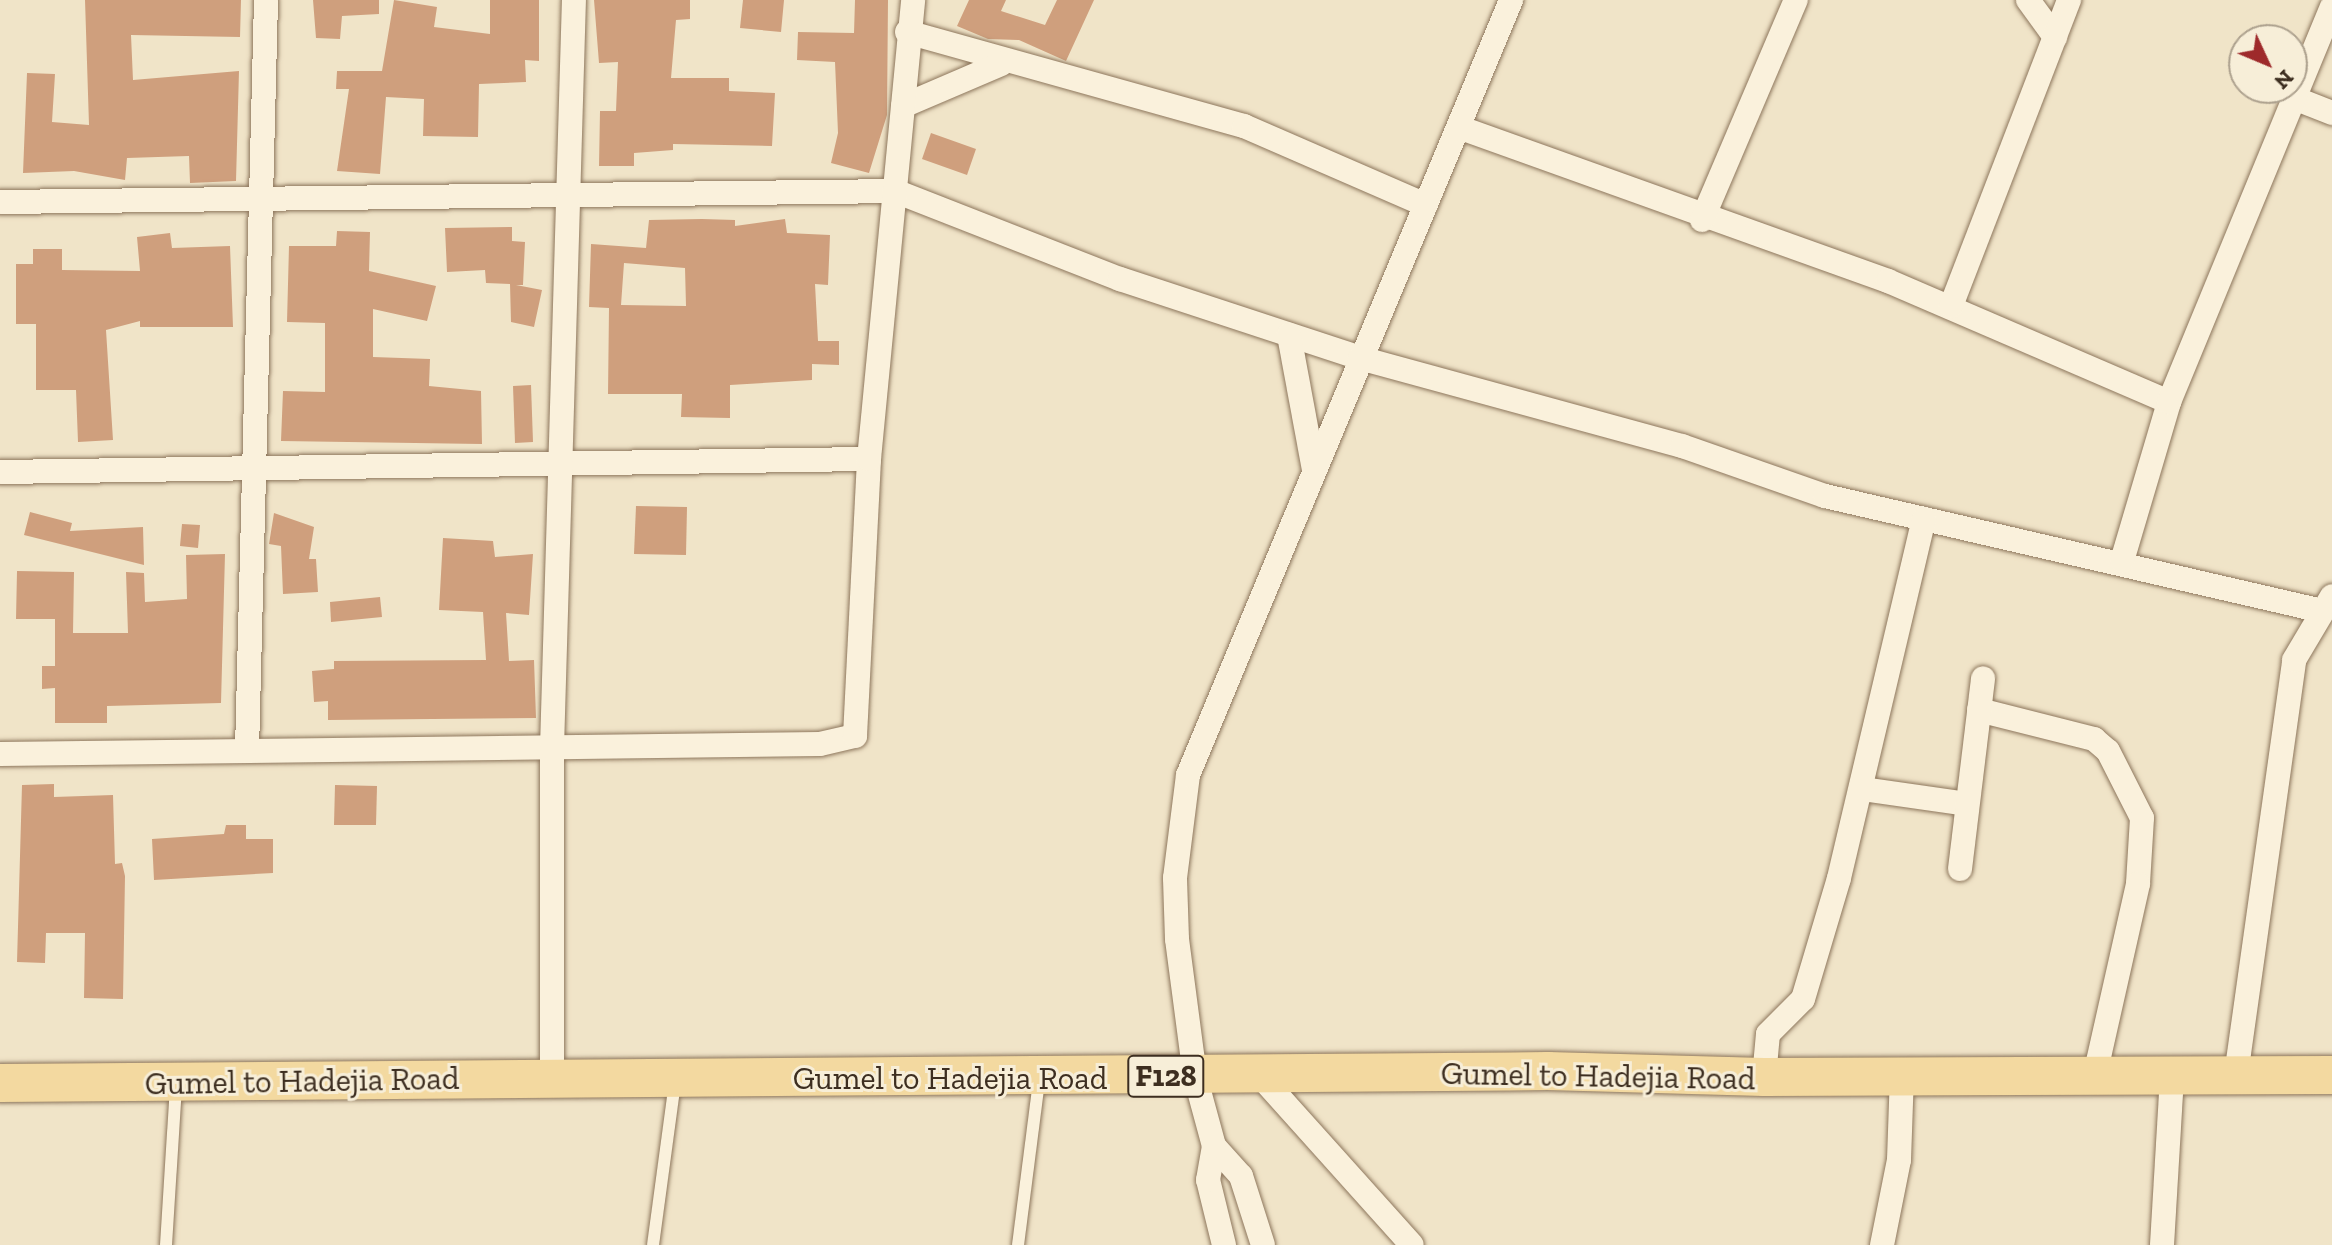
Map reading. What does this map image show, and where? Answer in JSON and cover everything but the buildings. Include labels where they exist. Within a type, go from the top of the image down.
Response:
[{"type":"main road","name":"Gumel to Hadejia Road","points":[[0,1083],[552,1078],[1262,1078],[1548,1071],[1764,1077],[1902,1073],[2332,1075]]},
{"type":"street","points":[[247,751],[266,197],[266,0]]},
{"type":"street","points":[[552,1078],[552,748],[566,463],[565,192],[574,0]]},
{"type":"street","points":[[0,754],[820,744],[855,736],[869,459],[903,106],[907,32],[913,0]]},
{"type":"street","points":[[1224,1245],[1208,1180],[1214,1146],[1195,1076],[1175,878],[1188,775],[1360,358],[1461,128],[1511,0]]},
{"type":"street","points":[[1702,220],[1796,0]]},
{"type":"street","points":[[2028,0],[2055,37]]},
{"type":"street","points":[[1951,306],[2069,0]]},
{"type":"street","points":[[2308,64],[2332,7]]},
{"type":"street","points":[[907,32],[1001,64],[1244,126],[1426,205]]},
{"type":"street","points":[[903,106],[1001,64]]},
{"type":"street","points":[[2122,561],[2169,402],[2292,104]]},
{"type":"street","points":[[2308,104],[2332,113]]},
{"type":"street","points":[[1461,128],[1702,220],[1951,306],[2169,402]]},
{"type":"street","points":[[0,202],[565,192],[895,191],[1120,279],[1360,358],[1924,519],[2325,603],[2294,660],[2236,1075]]},
{"type":"street","points":[[1289,335],[1314,471]]},
{"type":"street","points":[[0,472],[869,459]]},
{"type":"street","points":[[1764,1077],[1768,1034],[1803,999],[1863,789],[1924,519]]},
{"type":"street","points":[[1960,869],[1983,678]]},
{"type":"street","points":[[1979,710],[2094,739],[2142,818],[2138,884],[2095,1075]]},
{"type":"street","points":[[1863,789],[1967,804]]},
{"type":"street","points":[[1882,1245],[1899,1160],[1902,1073]]},
{"type":"street","points":[[2162,1245],[2172,1075]]},
{"type":"street","points":[[1262,1078],[1412,1245]]},
{"type":"street","points":[[1214,1146],[1241,1176],[1263,1245]]},
{"type":"lane","points":[[1018,1245],[1039,1077]]},
{"type":"lane","points":[[653,1245],[676,1079]]},
{"type":"lane","points":[[166,1245],[177,1083]]}]
